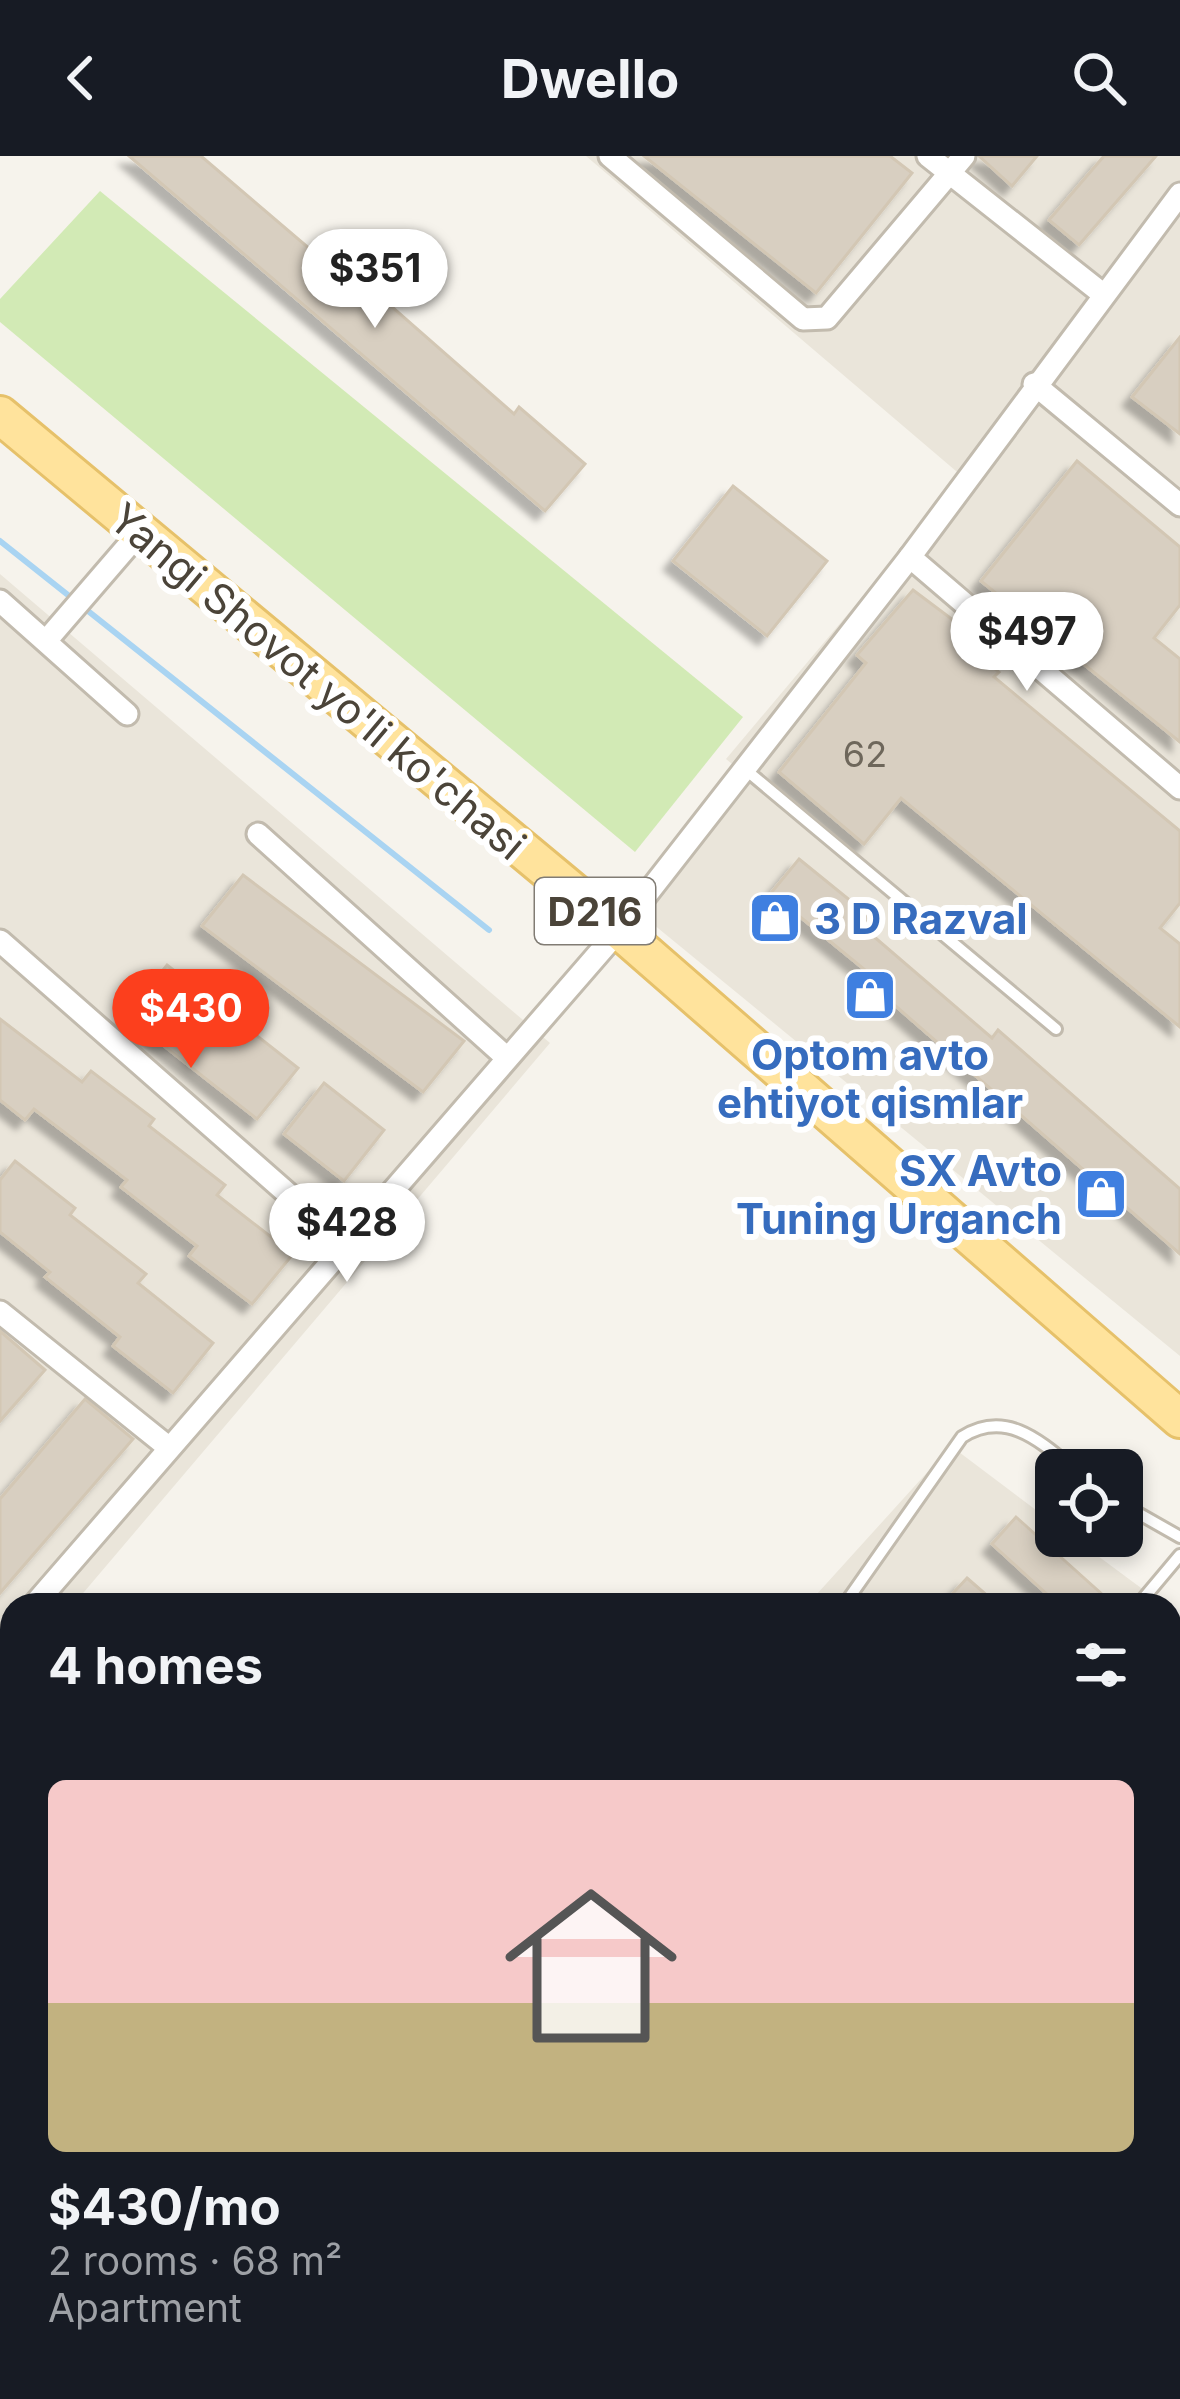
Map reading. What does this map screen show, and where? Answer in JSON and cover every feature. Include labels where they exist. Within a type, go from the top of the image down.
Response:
[{"type":"main road","name":"Yangi Shovot yo'li ko'chasi","points":[[0,415],[619,931],[1180,1419]]},
{"type":"street","points":[[610,156],[803,320],[827,318],[957,165]]},
{"type":"street","points":[[928,156],[957,165],[1104,295]]},
{"type":"street","points":[[44,1593],[619,931],[910,557],[1034,384],[1180,194]]},
{"type":"street","points":[[1034,384],[1180,505]]},
{"type":"street","points":[[46,641],[139,533]]},
{"type":"street","points":[[910,557],[1180,788]]},
{"type":"street","points":[[0,601],[127,714]]},
{"type":"street","points":[[258,835],[508,1058]]},
{"type":"street","points":[[0,941],[345,1244]]},
{"type":"street","points":[[0,1312],[168,1447]]},
{"type":"lane","points":[[745,769],[1056,1029]]},
{"type":"lane","points":[[852,1593],[962,1437],[982,1424],[1024,1429],[1049,1449]]},
{"type":"lane","points":[[1143,1516],[1180,1537]]},
{"type":"lane","points":[[1148,1593],[1180,1556]]},
{"type":"shaded area","points":[[586,156],[1180,156],[1180,1356],[642,915],[749,778],[726,759],[963,477]]},
{"type":"shaded area","points":[[0,574],[550,1043],[83,1593],[0,1593]]},
{"type":"shaded area","points":[[951,1446],[1035,1509],[1035,1557],[1099,1557],[1148,1593],[818,1593]]},
{"type":"green space","points":[[100,191],[743,717],[635,852],[0,322],[0,299]]},
{"type":"building","points":[[129,156],[201,156],[318,256],[325,248],[514,414],[519,407],[585,464],[545,511]]},
{"type":"building","points":[[644,156],[890,156],[912,173],[816,293]]},
{"type":"building","points":[[979,156],[1037,156],[1012,186]]},
{"type":"building","points":[[1104,156],[1156,156],[1079,245],[1049,220]]},
{"type":"building","points":[[1180,337],[1180,434],[1132,397]]},
{"type":"building","points":[[1077,461],[1180,547],[1180,605],[1154,638],[1180,659],[1180,742],[981,581]]},
{"type":"building","points":[[733,486],[827,561],[767,636],[673,561]]},
{"type":"building","points":[[913,590],[977,638],[969,648],[999,672],[994,677],[1180,831],[1180,903],[1160,928],[1180,944],[1180,1027],[901,798],[864,844],[779,772],[866,663],[857,655]]},
{"type":"building","points":[[799,859],[873,919],[865,929],[992,1038],[998,1030],[1180,1189],[1180,1254],[859,974],[864,969],[771,893]]},
{"type":"building","points":[[243,875],[464,1041],[423,1092],[202,926]]},
{"type":"building","points":[[167,965],[298,1068],[257,1119],[126,1016]]},
{"type":"building","points":[[0,1019],[82,1082],[91,1071],[154,1119],[149,1126],[225,1185],[217,1195],[293,1254],[252,1304],[189,1256],[197,1246],[121,1187],[127,1180],[34,1109],[25,1120],[0,1100]]},
{"type":"building","points":[[324,1083],[384,1130],[344,1181],[284,1134]]},
{"type":"building","points":[[15,1161],[75,1208],[70,1215],[146,1274],[138,1283],[213,1343],[173,1393],[113,1346],[120,1337],[45,1277],[50,1272],[0,1232],[0,1180]]},
{"type":"building","points":[[0,1331],[45,1370],[0,1421]]},
{"type":"building","points":[[85,1399],[133,1439],[0,1593],[0,1499]]},
{"type":"building","points":[[1016,1517],[1035,1534],[1035,1557],[1061,1557],[1101,1593],[1046,1593],[992,1544]]},
{"type":"building","points":[[967,1578],[984,1593],[953,1593]]},
{"type":"waterway","points":[[0,541],[73,599]]},
{"type":"waterway","points":[[83,607],[489,930]]},
{"type":"place","name":"3 D Razval","points":[[775,918]]},
{"type":"place","name":"Optom avto ehtiyot qismlar","points":[[870,995]]},
{"type":"place","name":"SX Avto Tuning Urganch","points":[[1101,1194]]}]
